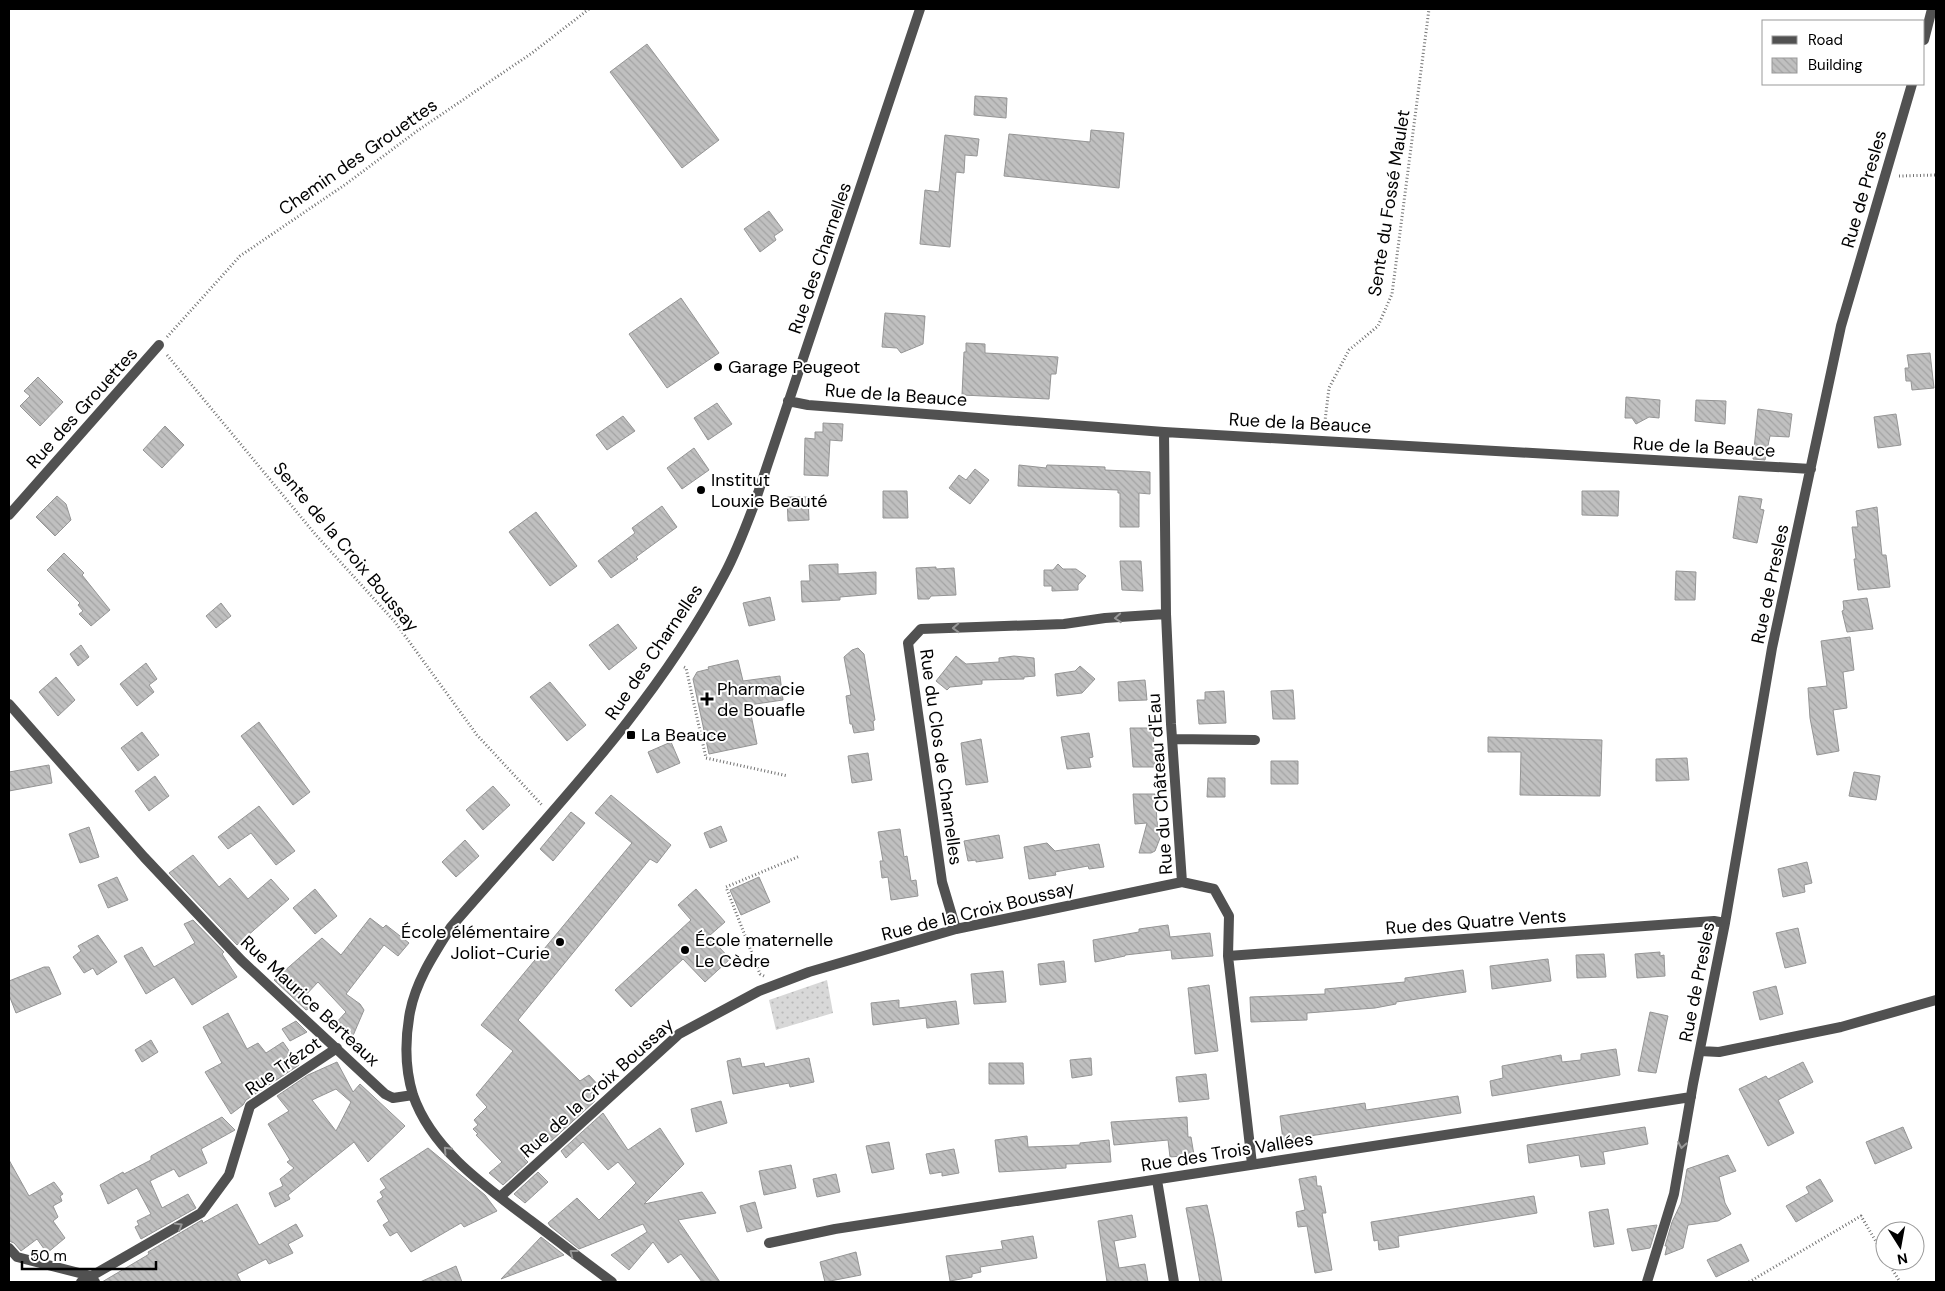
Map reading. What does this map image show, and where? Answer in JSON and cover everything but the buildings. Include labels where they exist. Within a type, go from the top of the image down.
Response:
[{"type":"street","name":"Rue des Charnelles","points":[[413,1095],[408,1072],[407,1035],[410,1012],[419,984],[432,957],[451,928],[620,730],[690,634],[725,574],[754,505],[788,401],[822,307],[920,9]]},
{"type":"street","points":[[1925,36],[1932,9]]},
{"type":"street","name":"Rue de Presles","points":[[1647,1282],[1674,1194],[1690,1097],[1725,923],[1772,648],[1841,326],[1912,85]]},
{"type":"street","name":"Rue des Grouettes","points":[[9,515],[159,345]]},
{"type":"street","name":"Rue de la Beauce","points":[[788,401],[808,405],[1164,432],[1676,462],[1811,468]]},
{"type":"street","name":"Rue du Château d'Eau","points":[[1164,432],[1166,614],[1182,882],[1214,889],[1229,916],[1228,956],[1252,1164]]},
{"type":"street","name":"Rue du Clos de Charnelles","points":[[956,929],[942,882],[908,643],[921,629],[1064,624],[1105,618],[1166,614]]},
{"type":"street","name":"Rue Maurice Berteaux","points":[[9,704],[144,857],[241,960],[385,1094],[393,1098],[413,1095]]},
{"type":"street","points":[[1172,739],[1255,740]]},
{"type":"street","name":"Rue de la Croix Boussay","points":[[500,1197],[678,1034],[759,991],[809,972],[956,929],[1182,882]]},
{"type":"street","name":"Rue des Quatre Vents","points":[[1228,956],[1704,922],[1725,923]]},
{"type":"street","points":[[1700,1051],[1719,1052],[1841,1028],[1936,1000]]},
{"type":"street","name":"Rue Trézot","points":[[80,1282],[93,1279],[201,1214],[228,1176],[250,1106],[337,1048]]},
{"type":"street","points":[[413,1095],[428,1125],[442,1145],[456,1160],[500,1197],[612,1282]]},
{"type":"street","name":"Rue des Trois Vallées","points":[[769,1243],[835,1229],[1690,1097]]},
{"type":"street","points":[[1157,1180],[1174,1282]]},
{"type":"street","points":[[9,1248],[17,1257],[93,1279]]},
{"type":"path","name":"Chemin des Grouettes","points":[[159,345],[240,256],[346,184],[417,131],[532,53],[589,9]]},
{"type":"path","name":"Sente du Fossé Maulet","points":[[1323,440],[1330,388],[1350,350],[1378,326],[1392,294],[1429,9]]},
{"type":"path","points":[[1886,176],[1936,175]]},
{"type":"path","name":"Sente de la Croix Boussay","points":[[159,345],[337,560],[395,622],[477,735],[550,814]]},
{"type":"path","points":[[673,659],[686,668],[706,758],[788,776]]},
{"type":"path","points":[[778,984],[760,974],[726,887],[800,856]]},
{"type":"path","points":[[1749,1282],[1861,1216],[1875,1240]]},
{"type":"path","points":[[1893,1271],[1900,1282]]},
{"type":"shaded area","points":[[827,980],[833,1013],[776,1030],[769,1000]]},
{"type":"place","name":"Garage Peugeot","points":[[718,367]]},
{"type":"place","name":"Institut Louxie Beauté","points":[[701,490]]},
{"type":"place","name":"Pharmacie de Bouafle","points":[[707,699]]},
{"type":"place","name":"La Beauce","points":[[631,735]]},
{"type":"place","name":"École élémentaire Joliot-Curie","points":[[560,942]]},
{"type":"place","name":"École maternelle Le Cèdre","points":[[685,950]]}]
